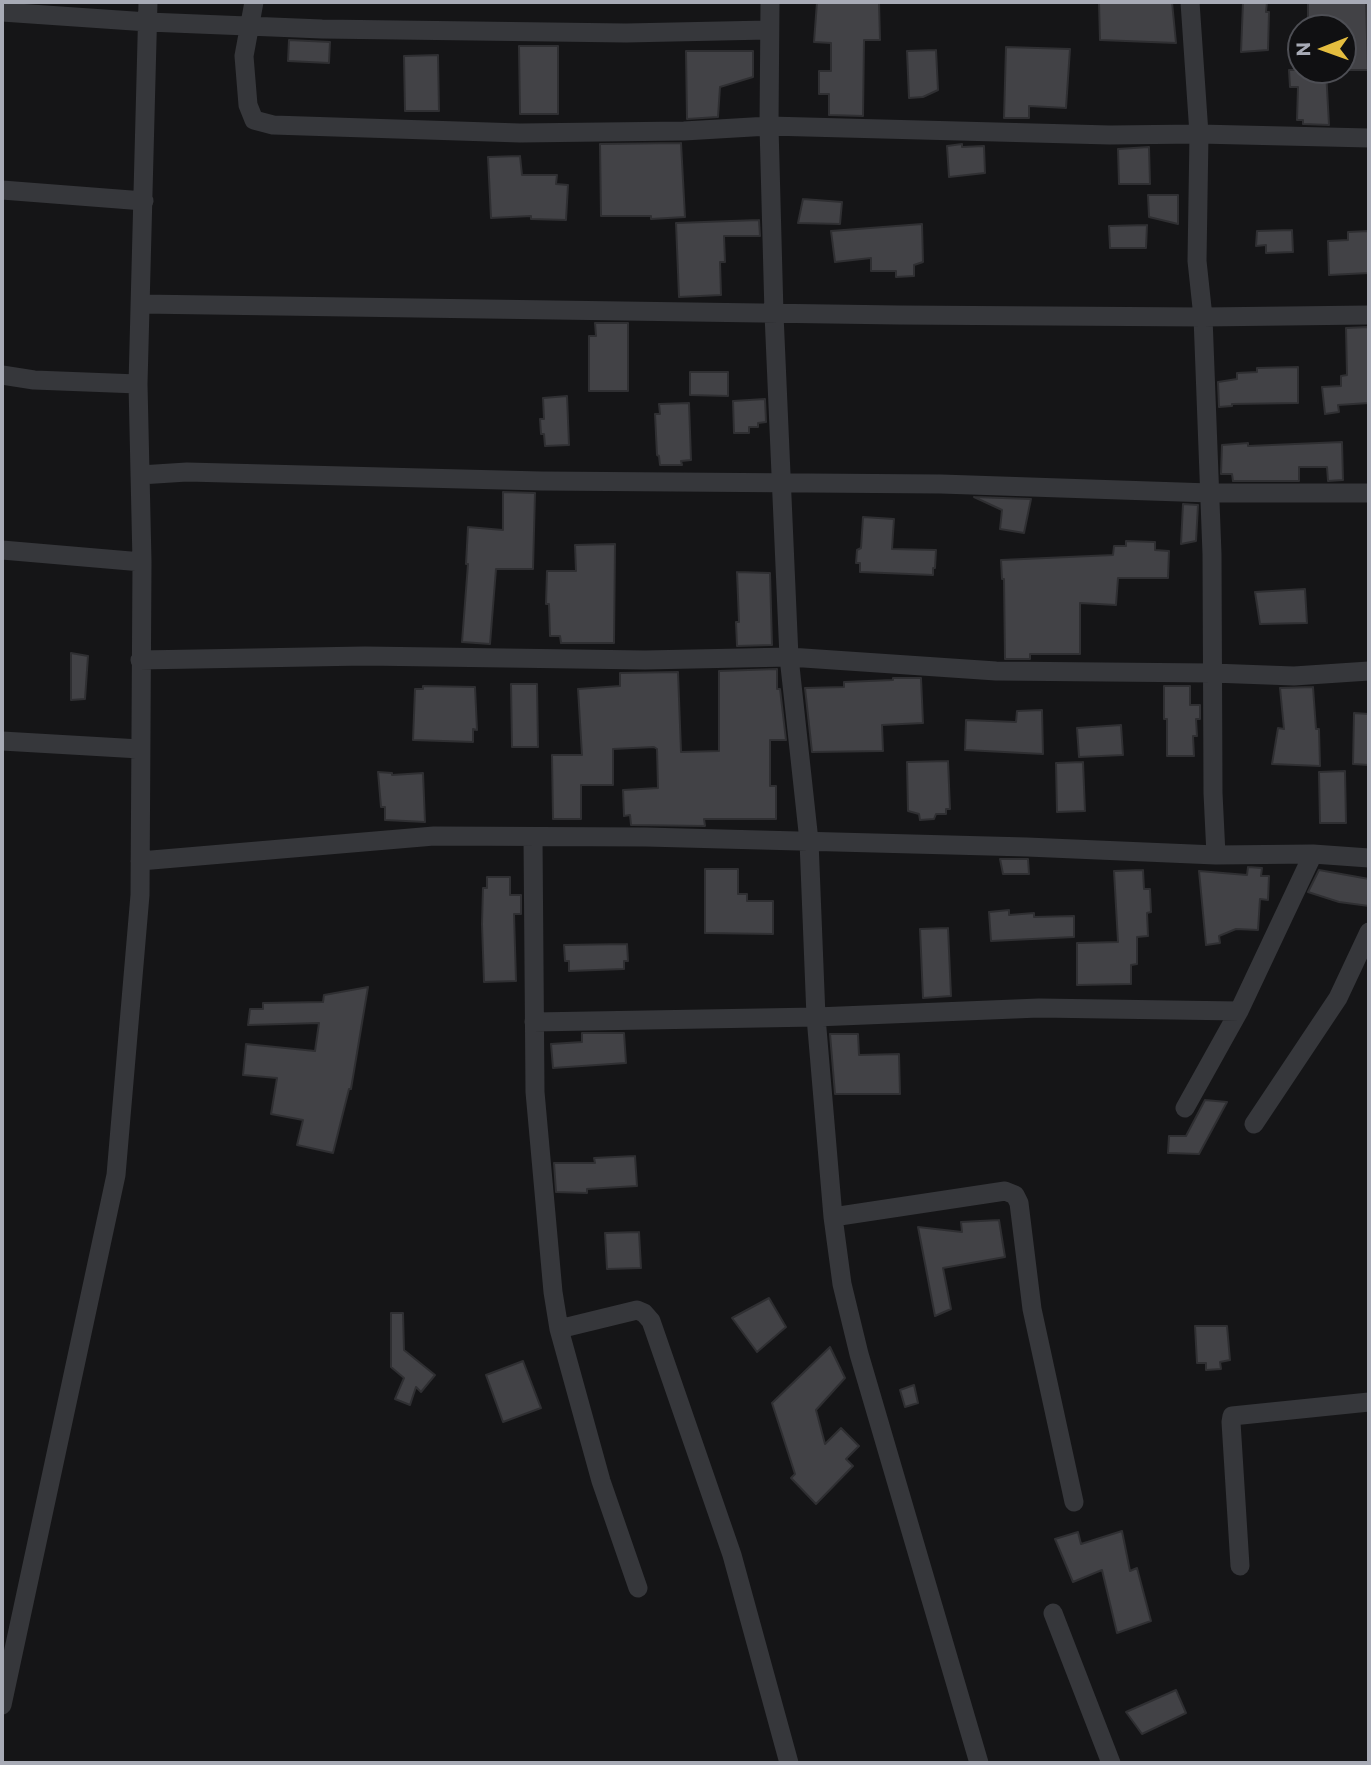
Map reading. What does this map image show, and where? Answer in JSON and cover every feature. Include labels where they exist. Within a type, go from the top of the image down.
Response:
[{"type":"street","points":[[254,2],[244,56],[247,105],[254,120],[273,125],[520,133],[684,131],[769,126],[1110,135],[1369,138]]},
{"type":"street","points":[[770,2],[769,126],[774,314],[789,657],[809,841],[816,1017],[833,1217],[842,1284],[859,1354],[979,1763]]},
{"type":"street","points":[[1190,2],[1199,134],[1197,261],[1203,317],[1210,493],[1216,855]]},
{"type":"street","points":[[2,12],[148,12],[250,26],[626,33],[768,30]]},
{"type":"street","points":[[2,1705],[116,1175],[141,861],[142,562],[138,384],[148,12]]},
{"type":"street","points":[[2,190],[144,201]]},
{"type":"street","points":[[141,304],[774,314],[1203,317],[1369,315]]},
{"type":"street","points":[[2,375],[34,380],[138,384]]},
{"type":"street","points":[[140,475],[187,472],[541,481],[941,484],[1210,493],[1369,493]]},
{"type":"street","points":[[2,550],[142,562]]},
{"type":"street","points":[[140,660],[365,656],[632,660],[789,657],[996,671],[1294,676],[1369,671]]},
{"type":"street","points":[[2,741],[140,749]]},
{"type":"street","points":[[141,861],[434,836],[809,841],[1216,855],[1313,854],[1369,858]]},
{"type":"street","points":[[533,837],[535,1092],[549,1237],[549,1264],[559,1329],[601,1481],[638,1588]]},
{"type":"street","points":[[1185,1108],[1239,1011],[1313,854]]},
{"type":"street","points":[[1254,1124],[1338,998],[1369,932]]},
{"type":"street","points":[[534,1022],[816,1017],[1039,1007],[1239,1011]]},
{"type":"street","points":[[833,1217],[1005,1191],[1015,1195],[1019,1203],[1032,1309],[1074,1502]]},
{"type":"street","points":[[559,1329],[637,1310],[645,1313],[651,1321],[732,1555],[789,1763]]},
{"type":"street","points":[[1240,1566],[1232,1416],[1239,1413],[1369,1402]]},
{"type":"street","points":[[1053,1613],[1111,1763]]},
{"type":"building","points":[[817,2],[879,2],[880,40],[864,40],[863,116],[829,115],[829,94],[819,94],[819,71],[831,71],[831,43],[814,42]]},
{"type":"building","points":[[1099,2],[1172,2],[1176,43],[1100,40]]},
{"type":"building","points":[[1243,2],[1267,2],[1268,50],[1241,52]]},
{"type":"building","points":[[1308,2],[1366,2],[1368,70],[1357,70],[1357,14],[1308,14]]},
{"type":"building","points":[[289,40],[330,42],[329,63],[288,61]]},
{"type":"building","points":[[519,46],[558,46],[558,114],[520,114]]},
{"type":"building","points":[[1006,47],[1070,49],[1066,108],[1029,106],[1029,118],[1004,118]]},
{"type":"building","points":[[936,50],[938,90],[923,97],[909,98],[907,51]]},
{"type":"building","points":[[686,51],[753,51],[753,77],[720,87],[718,117],[687,119]]},
{"type":"building","points":[[438,55],[439,111],[405,111],[404,56]]},
{"type":"building","points":[[1290,84],[1327,84],[1329,125],[1303,124],[1303,120],[1297,120],[1298,87],[1290,87]]},
{"type":"building","points":[[681,143],[685,217],[651,219],[651,216],[601,216],[600,144]]},
{"type":"building","points":[[962,144],[962,147],[984,146],[985,173],[949,177],[947,146]]},
{"type":"building","points":[[1149,147],[1150,184],[1119,184],[1118,149]]},
{"type":"building","points":[[520,156],[522,175],[557,175],[556,184],[568,185],[566,220],[531,219],[531,216],[491,218],[488,157]]},
{"type":"building","points":[[1148,195],[1178,195],[1178,224],[1149,217]]},
{"type":"building","points":[[803,199],[842,202],[840,224],[798,223]]},
{"type":"building","points":[[759,220],[760,236],[724,236],[725,262],[720,262],[721,295],[679,297],[676,223]]},
{"type":"building","points":[[922,224],[923,262],[914,265],[914,276],[896,277],[896,271],[871,271],[871,258],[835,262],[831,231]]},
{"type":"building","points":[[1147,225],[1146,248],[1110,248],[1109,226]]},
{"type":"building","points":[[1292,230],[1293,252],[1266,253],[1266,245],[1256,246],[1257,231]]},
{"type":"building","points":[[1369,231],[1369,273],[1329,275],[1328,241],[1348,240],[1348,232]]},
{"type":"building","points":[[595,323],[628,323],[628,391],[589,391],[589,336],[596,336]]},
{"type":"building","points":[[1369,327],[1369,403],[1338,405],[1339,412],[1325,414],[1322,387],[1341,386],[1341,376],[1347,375],[1346,328]]},
{"type":"building","points":[[1298,367],[1298,403],[1232,404],[1219,407],[1218,382],[1237,379],[1237,373],[1257,372],[1257,368]]},
{"type":"building","points":[[690,372],[728,372],[728,396],[690,395]]},
{"type":"building","points":[[567,396],[569,445],[545,446],[540,419],[544,419],[543,398]]},
{"type":"building","points":[[765,399],[766,422],[758,423],[758,427],[749,427],[749,433],[734,433],[733,401]]},
{"type":"building","points":[[689,403],[691,460],[681,461],[682,465],[660,465],[655,414],[660,414],[659,404]]},
{"type":"building","points":[[1342,442],[1343,480],[1328,481],[1327,467],[1299,467],[1299,481],[1233,481],[1232,474],[1221,474],[1222,445]]},
{"type":"building","points":[[503,492],[535,493],[533,569],[496,569],[490,644],[462,642],[468,527],[503,530]]},
{"type":"building","points":[[974,497],[1031,499],[1024,533],[1000,529],[1002,510]]},
{"type":"building","points":[[1183,504],[1198,505],[1196,541],[1181,544]]},
{"type":"building","points":[[863,517],[894,519],[892,549],[936,550],[933,575],[860,572],[860,563],[856,563],[857,550],[861,548]]},
{"type":"building","points":[[1126,541],[1155,542],[1155,550],[1169,551],[1168,578],[1118,578],[1116,605],[1080,603],[1080,654],[1030,654],[1030,659],[1005,659],[1004,579],[1001,560],[1113,555],[1114,546],[1126,546]]},
{"type":"building","points":[[615,544],[614,643],[561,643],[560,636],[550,636],[549,604],[546,604],[547,571],[576,571],[575,545]]},
{"type":"building","points":[[737,572],[770,573],[772,645],[737,646]]},
{"type":"building","points":[[1305,589],[1307,623],[1260,624],[1255,592]]},
{"type":"building","points":[[71,653],[88,656],[85,699],[71,700]]},
{"type":"building","points":[[777,669],[777,689],[780,689],[786,740],[770,740],[770,786],[776,786],[776,819],[704,819],[705,826],[631,825],[630,815],[624,816],[623,790],[658,788],[657,749],[654,747],[613,749],[613,785],[581,785],[581,819],[553,819],[552,755],[582,755],[578,689],[620,686],[620,673],[678,672],[681,752],[719,751],[719,671]]},
{"type":"building","points":[[921,678],[923,723],[882,725],[883,751],[812,752],[805,688],[844,687],[844,682]]},
{"type":"building","points":[[511,684],[537,684],[538,747],[512,747]]},
{"type":"building","points":[[423,686],[475,687],[477,730],[473,729],[473,742],[413,740],[415,689],[423,689]]},
{"type":"building","points":[[1164,686],[1190,686],[1190,705],[1200,705],[1200,719],[1196,719],[1197,736],[1193,736],[1194,756],[1167,756]]},
{"type":"building","points":[[1313,687],[1316,729],[1319,729],[1320,766],[1272,764],[1278,728],[1284,729],[1280,688]]},
{"type":"building","points":[[1042,710],[1043,754],[965,750],[966,720],[1016,722],[1017,711]]},
{"type":"building","points":[[1354,713],[1369,714],[1369,765],[1353,764]]},
{"type":"building","points":[[1121,725],[1123,755],[1079,757],[1077,728]]},
{"type":"building","points":[[948,761],[950,809],[946,809],[946,814],[936,814],[934,819],[920,820],[919,814],[908,811],[907,762]]},
{"type":"building","points":[[1083,762],[1085,811],[1057,812],[1056,763]]},
{"type":"building","points":[[1345,771],[1346,823],[1320,823],[1319,772]]},
{"type":"building","points":[[378,772],[392,775],[423,773],[425,822],[385,820]]},
{"type":"building","points":[[1000,859],[1028,859],[1029,874],[1003,874]]},
{"type":"building","points":[[1248,867],[1262,868],[1261,876],[1269,876],[1268,900],[1260,899],[1258,930],[1236,929],[1219,936],[1220,943],[1206,945],[1199,871],[1247,875]]},
{"type":"building","points":[[705,869],[738,869],[738,894],[747,894],[747,901],[773,901],[773,934],[705,933]]},
{"type":"building","points":[[1143,870],[1144,889],[1150,889],[1151,912],[1147,913],[1148,936],[1137,937],[1137,964],[1131,965],[1131,984],[1077,985],[1077,943],[1118,942],[1114,871]]},
{"type":"building","points":[[1319,870],[1369,879],[1369,906],[1339,902],[1308,892]]},
{"type":"building","points":[[487,877],[510,877],[510,895],[521,895],[521,914],[514,914],[516,981],[484,982],[483,888],[487,888]]},
{"type":"building","points":[[1009,910],[1009,915],[1034,913],[1034,917],[1074,916],[1074,937],[991,941],[989,912]]},
{"type":"building","points":[[948,928],[951,996],[923,998],[920,929]]},
{"type":"building","points":[[627,944],[628,961],[624,961],[624,969],[569,971],[569,961],[565,961],[564,945]]},
{"type":"building","points":[[368,987],[351,1089],[333,1153],[297,1145],[303,1120],[271,1114],[277,1078],[243,1075],[246,1044],[315,1051],[319,1023],[248,1025],[250,1009],[263,1009],[263,1003],[323,1002],[324,995]]},
{"type":"building","points":[[582,1033],[624,1033],[626,1063],[553,1068],[551,1044],[582,1042]]},
{"type":"building","points":[[830,1034],[858,1034],[859,1055],[899,1054],[900,1094],[835,1094]]},
{"type":"building","points":[[1205,1100],[1227,1102],[1199,1154],[1168,1153],[1169,1136],[1186,1136]]},
{"type":"building","points":[[635,1156],[637,1186],[587,1189],[587,1193],[556,1192],[554,1163],[595,1163],[594,1158]]},
{"type":"building","points":[[999,1220],[1005,1257],[943,1268],[951,1309],[935,1316],[918,1227],[962,1232],[961,1222]]},
{"type":"building","points":[[639,1232],[641,1268],[607,1269],[605,1233]]},
{"type":"building","points":[[769,1298],[786,1327],[757,1352],[732,1318]]},
{"type":"building","points":[[391,1313],[403,1313],[404,1350],[435,1375],[421,1392],[416,1387],[410,1405],[395,1399],[404,1378],[391,1367]]},
{"type":"building","points":[[1195,1326],[1227,1326],[1230,1360],[1220,1362],[1221,1369],[1206,1370],[1206,1363],[1197,1363]]},
{"type":"building","points":[[830,1347],[845,1378],[816,1410],[825,1444],[841,1428],[859,1446],[846,1459],[853,1466],[816,1504],[791,1478],[795,1474],[772,1403]]},
{"type":"building","points":[[523,1361],[541,1408],[503,1422],[486,1375]]},
{"type":"building","points":[[914,1385],[918,1403],[905,1407],[900,1390]]},
{"type":"building","points":[[1122,1531],[1130,1571],[1137,1568],[1151,1621],[1117,1633],[1102,1570],[1073,1582],[1055,1539],[1078,1532],[1081,1544]]},
{"type":"building","points":[[1176,1690],[1186,1713],[1142,1734],[1126,1712]]}]
